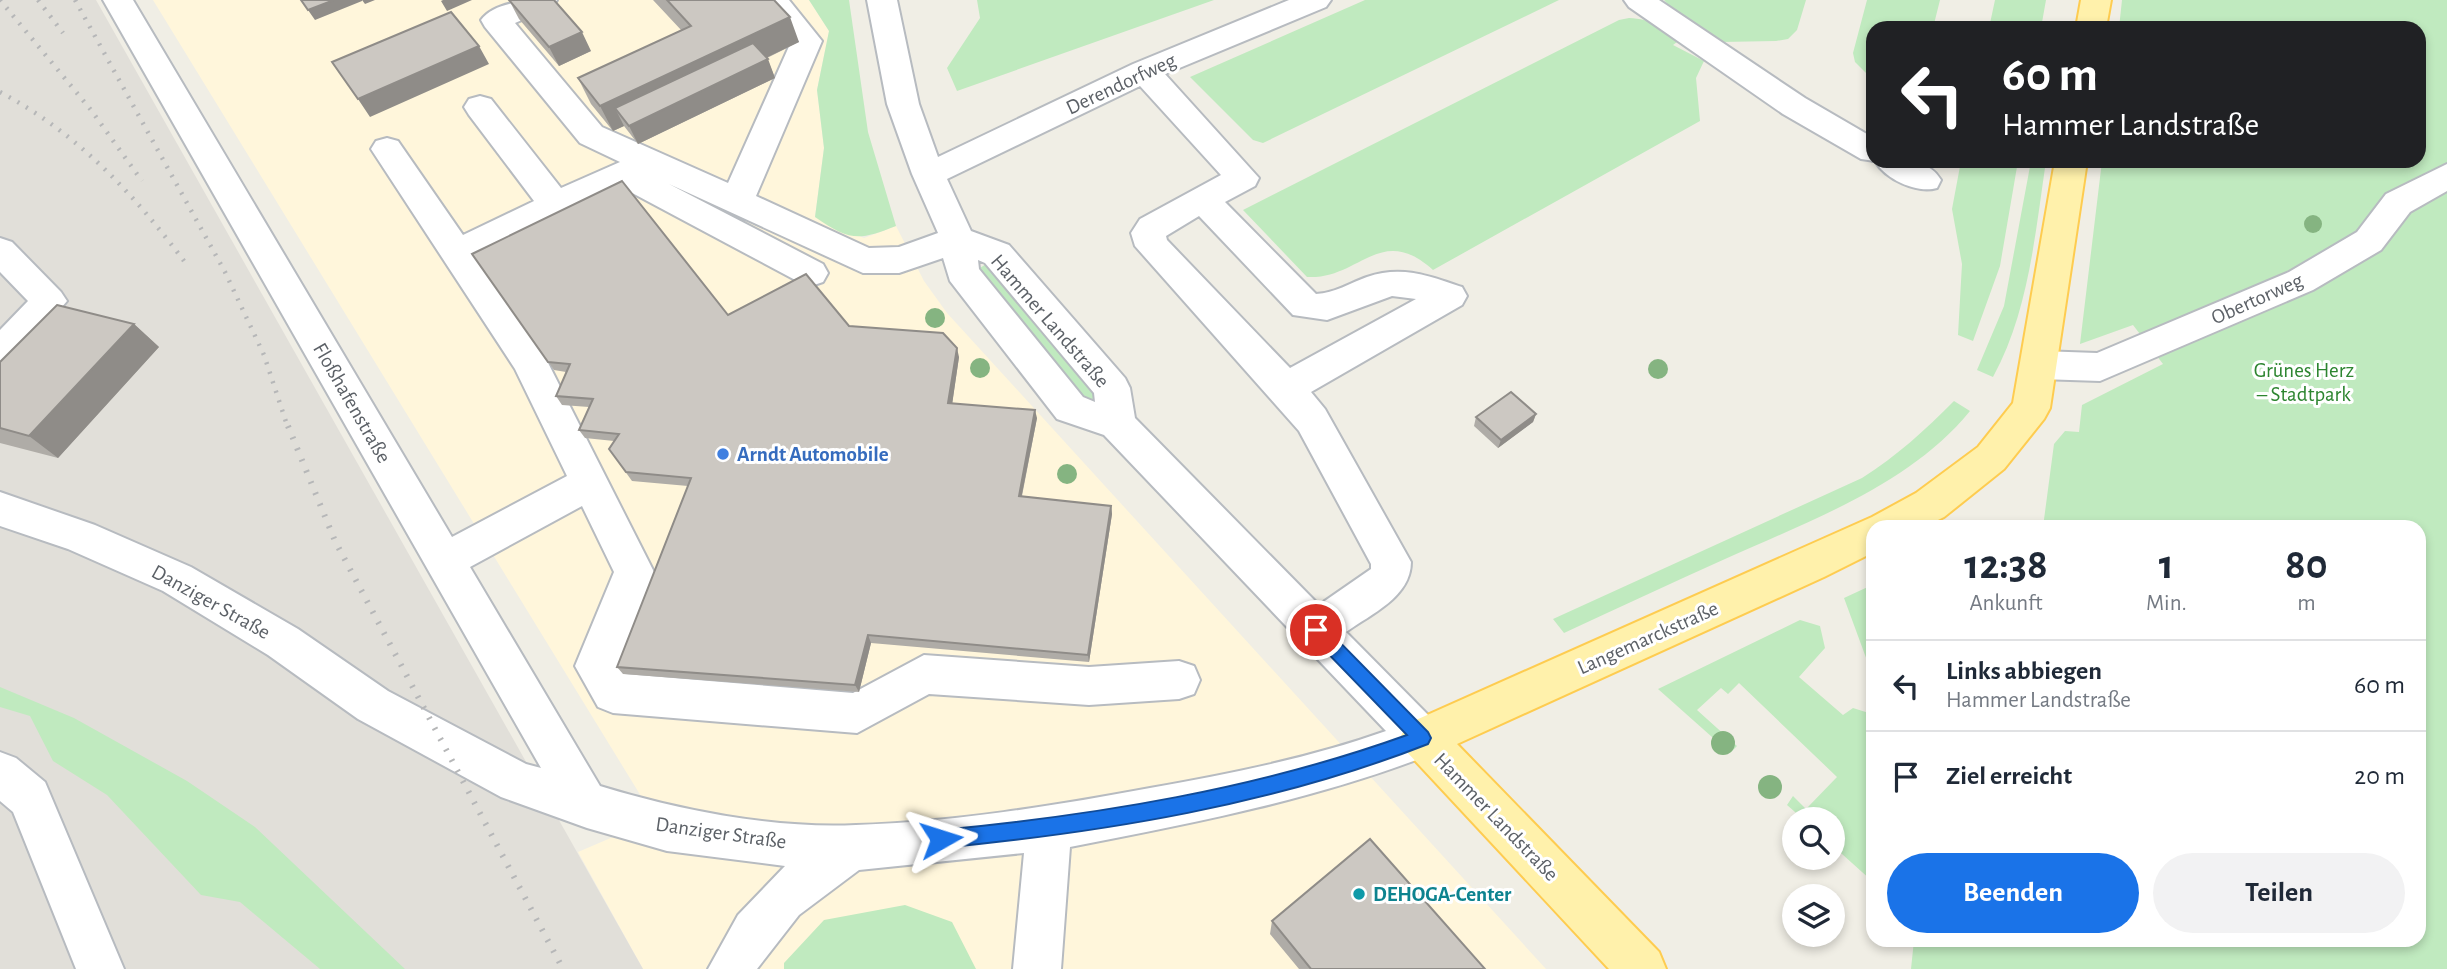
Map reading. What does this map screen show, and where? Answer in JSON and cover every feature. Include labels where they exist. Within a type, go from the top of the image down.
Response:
[{"type":"main road","points":[[2092,21],[2096,0]]},
{"type":"main road","points":[[1901,520],[1930,505],[1991,458],[2031,408],[2070,168]]},
{"type":"main road","name":"Langemarckstraße","points":[[1422,738],[1866,537]]},
{"type":"main road","name":"Hammer Landstraße","points":[[1422,738],[1642,969]]},
{"type":"street","name":"Floßhafenstraße","points":[[118,0],[587,806]]},
{"type":"street","points":[[542,0],[496,20],[591,135],[863,260],[891,263],[958,239]]},
{"type":"street","points":[[737,201],[807,41],[773,0]]},
{"type":"street","name":"Hammer Landstraße","points":[[882,0],[902,104],[928,174],[958,239],[962,272],[1070,408],[1117,424],[1422,738]]},
{"type":"street","name":"Derendorfweg","points":[[928,174],[970,157],[1144,71],[1316,0]]},
{"type":"street","points":[[1639,0],[1794,106],[1866,147]]},
{"type":"street","points":[[1144,71],[1243,178],[1152,228],[1148,233],[1152,246],[1286,388],[1312,420],[1391,562],[1391,571],[1385,582],[1316,630]]},
{"type":"street","points":[[480,107],[555,204]]},
{"type":"street","points":[[387,149],[529,361],[634,572],[596,666],[613,693],[857,713],[924,674],[1089,686],[1179,680]]},
{"type":"street","points":[[1904,168],[1925,180]]},
{"type":"street","points":[[457,253],[621,173],[811,273]]},
{"type":"street","name":"Obertorweg","points":[[2040,365],[2100,367],[2301,281],[2369,242],[2399,203],[2447,176]]},
{"type":"street","points":[[1202,199],[1305,305],[1316,309],[1329,307],[1393,283],[1405,282],[1450,296],[1286,388]]},
{"type":"street","points":[[0,251],[49,301],[0,354]]},
{"type":"street","points":[[444,561],[588,484]]},
{"type":"street","name":"Danziger Straße","points":[[0,509],[81,537],[177,579],[283,642],[373,705],[445,746],[517,782],[667,829],[759,842],[854,848],[1049,829],[1224,796],[1357,762],[1422,738]]},
{"type":"street","points":[[0,773],[29,797],[100,969]]},
{"type":"street","points":[[1037,969],[1049,829]]},
{"type":"street","points":[[732,969],[742,946],[775,905],[817,867],[854,848]]},
{"type":"shaded area","points":[[0,0],[96,0],[643,969],[0,969]]},
{"type":"shaded area","points":[[153,0],[809,0],[829,31],[817,90],[824,148],[815,217],[864,238],[896,226],[924,281],[947,313],[1546,969],[643,969],[578,852],[655,819]]},
{"type":"green space","points":[[809,0],[849,0],[868,132],[896,226],[872,234],[846,234],[815,217],[824,148],[817,90],[829,31]]},
{"type":"green space","points":[[977,0],[1214,0],[957,91],[947,68],[980,18]]},
{"type":"green space","points":[[1365,0],[1559,0],[1263,143],[1253,140],[1190,77]]},
{"type":"green space","points":[[1664,0],[1806,0],[1797,30],[1788,39],[1721,42],[1671,8]]},
{"type":"green space","points":[[1867,0],[1940,0],[1935,21],[1866,21],[1866,73],[1855,62],[1853,53]]},
{"type":"green space","points":[[1995,0],[2046,0],[2042,21],[1990,21]]},
{"type":"green space","name":"Grünes Herz – Stadtpark","points":[[2122,0],[2447,0],[2447,969],[1911,969],[1913,947],[2426,947],[2426,520],[2044,520],[2054,444],[2065,431],[2079,432],[2082,405],[2163,364],[2133,325],[2080,344],[2101,168],[2426,168],[2426,21],[2120,21]]},
{"type":"green space","points":[[1629,18],[1656,25],[1677,42],[1673,45],[1704,61],[1696,78],[1700,121],[1433,270],[1415,257],[1398,251],[1384,252],[1325,276],[1307,277],[1243,210],[1619,20]]},
{"type":"green space","points":[[1960,168],[2017,168],[2000,266],[1973,341],[1958,335],[1962,264],[1952,209]]},
{"type":"green space","points":[[2030,168],[2045,168],[2023,299],[2005,352],[1993,377],[1977,370],[2004,306]]},
{"type":"green space","points":[[986,264],[1098,394],[1097,400],[1091,403],[1083,401],[981,275],[980,268]]},
{"type":"green space","points":[[1954,401],[1970,411],[1946,437],[1918,460],[1856,499],[1564,633],[1553,619],[1862,478],[1910,442]]},
{"type":"green space","points":[[1866,588],[1866,658],[1844,598]]},
{"type":"green space","points":[[1800,620],[1820,626],[1825,648],[1799,677],[1843,715],[1853,708],[1866,712],[1866,876],[1845,857],[1845,807],[1808,807],[1837,777],[1739,683],[1728,694],[1721,688],[1697,710],[1737,746],[1730,753],[1658,689]]},
{"type":"green space","points":[[0,687],[74,718],[187,781],[255,827],[405,969],[320,969],[240,902],[201,895],[107,795],[53,761],[30,716],[0,707]]},
{"type":"green space","points":[[1793,796],[1804,807],[1787,805]]},
{"type":"green space","points":[[905,905],[952,922],[976,969],[784,969],[784,963],[824,920]]},
{"type":"building","points":[[301,0],[334,0],[308,10]]},
{"type":"building","points":[[509,0],[554,0],[582,32],[549,47]]},
{"type":"building","points":[[667,0],[774,0],[790,17],[600,106],[578,78],[691,26]]},
{"type":"building","points":[[451,12],[479,46],[358,99],[332,62]]},
{"type":"building","points":[[753,43],[768,59],[629,126],[615,108]]},
{"type":"building","points":[[622,181],[728,315],[806,274],[849,326],[943,333],[957,348],[948,403],[1035,410],[1019,496],[1111,506],[1088,655],[868,635],[855,685],[617,667],[691,478],[626,472],[609,449],[619,434],[579,430],[593,399],[556,396],[570,364],[548,362],[472,254]]},
{"type":"building","points":[[57,305],[134,324],[29,436],[0,428],[0,362]]},
{"type":"building","points":[[1511,392],[1536,414],[1501,440],[1476,417]]},
{"type":"building","name":"DEHOGA-Center","points":[[1370,839],[1485,969],[1311,969],[1272,921]]},
{"type":"railway","points":[[0,0],[91,110],[142,181]]},
{"type":"railway","points":[[38,0],[63,33]]},
{"type":"railway","points":[[75,0],[225,272],[264,355],[288,428]]},
{"type":"railway","points":[[0,92],[54,126],[101,166],[144,211],[184,261]]},
{"type":"railway","points":[[288,426],[335,541],[563,969]]},
{"type":"place","name":"Arndt Automobile","points":[[723,454]]},
{"type":"place","name":"DEHOGA-Center","points":[[1359,894]]},
{"type":"route","points":[[941,839],[1049,829],[1224,796],[1357,762],[1422,738],[1316,630]]}]
